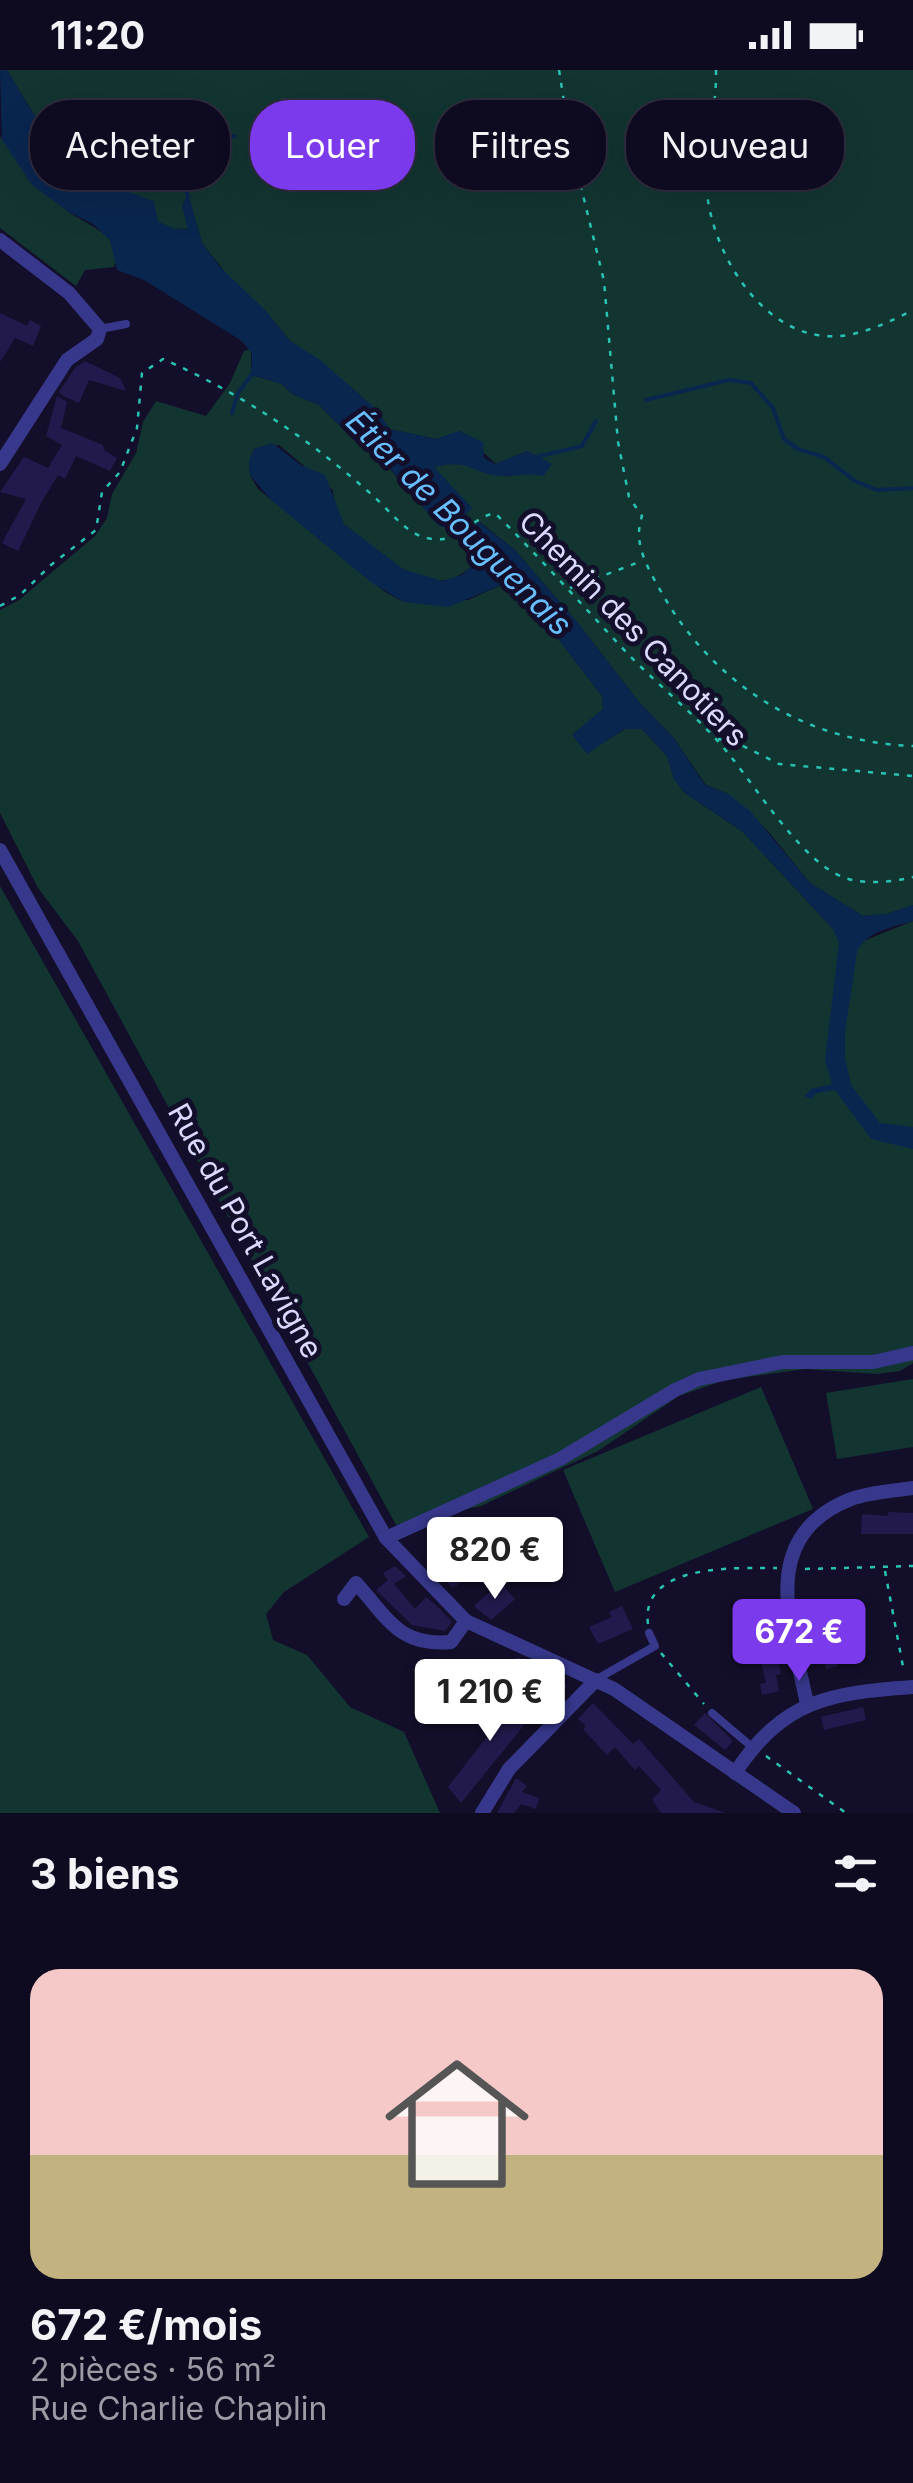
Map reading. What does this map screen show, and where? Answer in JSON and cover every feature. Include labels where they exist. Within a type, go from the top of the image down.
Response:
[{"type":"street","points":[[0,240],[69,293],[100,328],[97,339],[67,360],[0,464]]},
{"type":"street","name":"Rue du Port Lavigne","points":[[0,850],[386,1538],[466,1622],[596,1680],[794,1813]]},
{"type":"street","points":[[386,1538],[560,1459],[674,1390],[700,1379],[783,1362],[873,1362],[913,1353]]},
{"type":"street","points":[[807,1704],[785,1594],[788,1568],[802,1535],[825,1512],[854,1498],[913,1488]]},
{"type":"street","points":[[344,1600],[356,1584],[407,1639],[432,1644],[450,1642],[466,1622]]},
{"type":"street","points":[[482,1813],[509,1769],[596,1680]]},
{"type":"street","points":[[735,1773],[752,1747],[807,1704],[832,1694],[910,1688]]},
{"type":"lane","points":[[100,328],[126,324]]},
{"type":"lane","points":[[596,1680],[654,1646],[649,1633]]},
{"type":"lane","points":[[712,1712],[752,1747]]},
{"type":"path","points":[[559,70],[571,146],[604,280],[610,322],[610,394],[630,497],[642,516],[637,530],[644,560],[679,623],[707,658],[750,694],[829,732],[882,745],[913,746]]},
{"type":"path","points":[[716,70],[706,187],[710,218],[720,246],[755,296],[775,317],[802,331],[828,337],[892,321],[913,310]]},
{"type":"path","name":"Chemin des Canotiers","points":[[0,606],[20,596],[51,565],[96,530],[102,492],[120,472],[137,428],[142,373],[163,359],[277,418],[413,532],[427,539],[455,536],[473,522],[495,514],[570,588],[627,653],[717,739],[746,780],[814,858],[846,878],[890,882],[913,877]]},
{"type":"path","points":[[570,588],[644,560]]},
{"type":"path","points":[[717,739],[733,741],[780,764],[913,776]]},
{"type":"path","points":[[649,1633],[649,1599],[657,1588],[673,1581],[734,1568],[885,1570],[913,1566]]},
{"type":"path","points":[[885,1570],[910,1688]]},
{"type":"path","points":[[654,1646],[712,1712]]},
{"type":"path","points":[[752,1747],[846,1813]]},
{"type":"green space","points":[[7,70],[913,70],[913,905],[887,914],[863,916],[810,883],[768,831],[728,794],[706,785],[673,737],[638,701],[515,550],[480,522],[473,528],[463,517],[471,508],[433,467],[468,464],[507,476],[520,472],[536,456],[527,451],[496,464],[460,431],[436,439],[390,429],[359,394],[290,341],[265,310],[232,281],[202,243],[198,228],[174,229],[158,222],[156,214],[116,190],[230,190],[230,100],[30,100],[30,108]]},
{"type":"green space","points":[[0,136],[30,174],[30,190],[45,190],[109,239],[116,256],[114,267],[85,270],[76,286],[0,228]]},
{"type":"green space","points":[[251,349],[251,375],[282,384],[292,394],[319,405],[358,444],[383,460],[414,499],[454,526],[485,555],[446,580],[434,580],[402,568],[368,547],[343,524],[333,490],[279,445],[254,449],[249,461],[250,475],[258,489],[385,592],[404,602],[468,600],[504,584],[529,601],[602,696],[603,709],[573,735],[587,753],[625,729],[642,729],[667,756],[674,779],[685,793],[743,832],[833,929],[861,942],[913,921],[913,1363],[900,1371],[876,1374],[806,1369],[725,1380],[679,1396],[598,1451],[481,1506],[396,1525],[78,941],[38,888],[0,813],[0,610],[19,600],[95,536],[107,518],[112,494],[136,453],[143,422],[156,401],[206,416],[230,383],[244,351]]},
{"type":"green space","points":[[0,886],[369,1537],[284,1592],[266,1614],[273,1640],[307,1655],[350,1707],[404,1732],[440,1813],[0,1813]]},
{"type":"green space","points":[[913,1379],[913,1447],[837,1459],[826,1393]]},
{"type":"green space","points":[[761,1387],[813,1509],[615,1592],[563,1470]]},
{"type":"water","points":[[0,70],[7,70],[30,108],[30,182],[2,140]]},
{"type":"water","name":"Étier de Bouguenais","points":[[39,190],[123,190],[154,201],[158,222],[174,229],[188,229],[182,206],[188,193],[202,243],[220,267],[265,310],[290,341],[320,360],[376,409],[390,429],[436,439],[459,431],[483,442],[484,458],[495,464],[527,451],[552,464],[543,476],[486,474],[457,464],[434,467],[472,508],[463,517],[473,527],[479,522],[515,550],[638,701],[673,737],[705,785],[728,794],[750,811],[810,883],[863,916],[887,914],[913,905],[913,921],[873,935],[857,952],[845,1058],[851,1085],[880,1123],[913,1127],[913,1149],[871,1139],[835,1090],[817,1093],[811,1099],[804,1096],[811,1089],[832,1084],[825,1060],[839,943],[833,929],[743,832],[685,793],[674,779],[667,756],[642,729],[624,729],[587,754],[572,735],[603,709],[602,696],[529,601],[504,584],[448,607],[404,602],[372,583],[270,499],[250,475],[249,461],[254,449],[272,443],[301,465],[325,475],[344,524],[403,569],[442,581],[462,575],[484,555],[454,526],[439,526],[383,460],[358,444],[319,405],[292,394],[282,384],[251,375],[252,354],[242,341],[144,280],[117,270],[110,240],[93,224]]},
{"type":"building","points":[[0,313],[27,326],[30,320],[41,326],[33,346],[15,338],[0,362]]},
{"type":"building","points":[[85,361],[120,378],[126,391],[89,380],[79,403],[63,396],[59,392],[75,368]]},
{"type":"building","points":[[57,396],[67,402],[61,428],[103,445],[117,458],[110,471],[76,456],[65,479],[58,475],[18,551],[2,543],[26,499],[0,492],[24,457],[48,468],[62,445],[46,436]]},
{"type":"building","points":[[888,1512],[913,1513],[913,1534],[861,1534],[862,1514],[888,1516]]},
{"type":"building","points":[[485,1517],[492,1532],[482,1537],[486,1547],[457,1560],[450,1558],[461,1583],[452,1588],[441,1575],[428,1546]]},
{"type":"building","points":[[395,1566],[406,1576],[394,1584],[415,1609],[426,1597],[439,1608],[452,1622],[445,1631],[412,1625],[376,1590],[388,1580],[383,1573]]},
{"type":"building","points":[[500,1582],[515,1599],[491,1620],[474,1606]]},
{"type":"building","points":[[622,1606],[633,1629],[598,1644],[589,1627],[612,1617],[609,1612]]},
{"type":"building","points":[[824,1612],[827,1628],[837,1627],[839,1634],[828,1637],[838,1666],[826,1669],[823,1654],[817,1655],[814,1641],[807,1642],[804,1632],[810,1631],[806,1616]]},
{"type":"building","points":[[768,1615],[771,1630],[776,1628],[779,1638],[781,1649],[776,1650],[781,1674],[776,1675],[779,1691],[762,1695],[760,1684],[766,1683],[760,1658],[766,1657],[759,1628],[736,1632],[734,1623]]},
{"type":"building","points":[[518,1657],[567,1685],[556,1702],[516,1682],[520,1675],[507,1668]]},
{"type":"building","points":[[497,1692],[529,1719],[461,1803],[448,1787],[496,1725],[481,1709]]},
{"type":"building","points":[[593,1703],[633,1744],[639,1739],[694,1802],[726,1813],[661,1813],[652,1799],[661,1790],[639,1766],[635,1770],[615,1747],[607,1755],[583,1729],[586,1726],[578,1719]]},
{"type":"building","points":[[863,1707],[866,1720],[824,1730],[821,1717]]},
{"type":"building","points":[[705,1713],[733,1741],[725,1750],[694,1725]]},
{"type":"building","points":[[516,1778],[527,1786],[522,1792],[539,1798],[536,1809],[521,1804],[514,1813],[497,1813]]},
{"type":"waterway","points":[[188,197],[184,183],[197,176],[216,140],[235,136]]},
{"type":"waterway","points":[[232,413],[238,393],[253,373]]},
{"type":"waterway","points":[[646,400],[729,380],[751,383],[773,408],[784,439],[798,449],[824,457],[855,481],[877,490],[913,488]]},
{"type":"waterway","points":[[532,458],[582,446],[596,421]]}]
